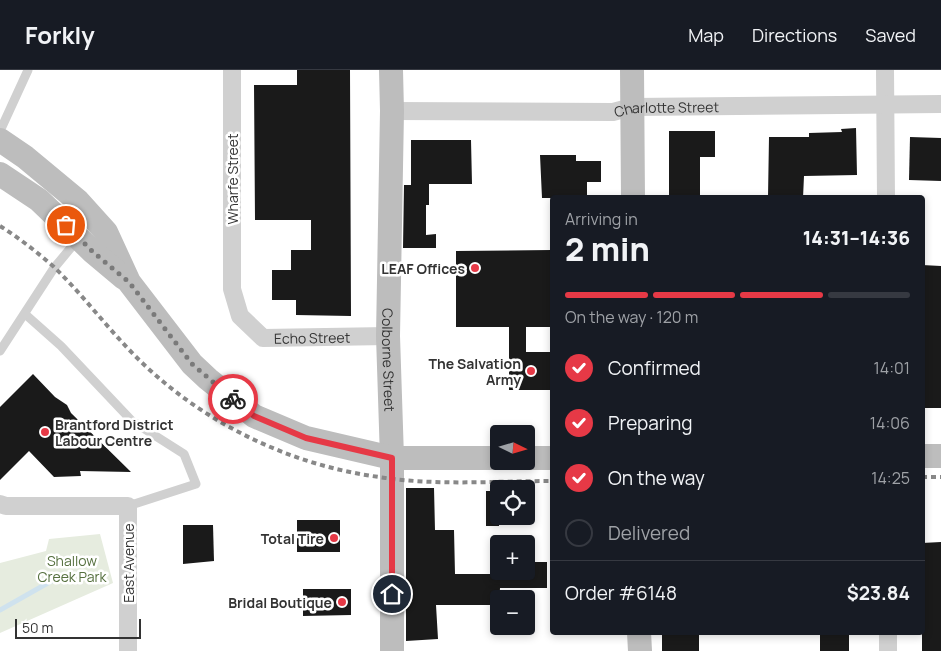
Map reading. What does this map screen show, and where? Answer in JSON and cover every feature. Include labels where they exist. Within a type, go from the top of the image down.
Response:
[{"type":"main road","name":"Colborne Street","points":[[390,70],[392,111],[388,336],[392,458],[392,651]]},
{"type":"main road","points":[[632,70],[633,195]]},
{"type":"main road","points":[[0,140],[25,157],[78,201],[106,232],[129,282]]},
{"type":"main road","points":[[0,174],[39,200],[129,282],[192,364],[254,416],[306,438],[392,458],[490,458]]},
{"type":"main road","points":[[925,456],[941,456]]},
{"type":"main road","points":[[535,458],[550,458]]},
{"type":"main road","points":[[639,635],[640,651]]},
{"type":"street","name":"Wharfe Street","points":[[232,70],[232,289]]},
{"type":"street","points":[[885,70],[886,195]]},
{"type":"street","name":"Charlotte Street","points":[[392,111],[613,112],[632,107],[941,104]]},
{"type":"street","name":"Echo Street","points":[[232,289],[240,316],[263,338],[388,336]]},
{"type":"street","points":[[0,504],[6,506],[128,506]]},
{"type":"street","name":"East Avenue","points":[[128,506],[128,651]]},
{"type":"street","points":[[888,635],[888,651]]},
{"type":"lane","points":[[0,131],[28,70]]},
{"type":"lane","points":[[0,351],[54,268],[79,238]]},
{"type":"lane","points":[[25,314],[61,346],[132,421],[184,454],[196,484],[128,506]]},
{"type":"green space","name":"Shallow Creek Park","points":[[100,534],[113,583],[0,633],[0,563],[46,551],[49,539]]},
{"type":"building","points":[[297,70],[350,70],[351,316],[296,315],[296,300],[272,300],[272,270],[291,270],[291,250],[311,250],[311,220],[255,220],[254,85],[297,85]]},
{"type":"building","points":[[856,128],[857,175],[804,176],[803,195],[768,195],[769,137],[809,137],[809,133],[842,132],[841,129]]},
{"type":"building","points":[[669,131],[715,131],[715,157],[700,157],[700,195],[669,195]]},
{"type":"building","points":[[910,137],[941,138],[941,181],[909,180]]},
{"type":"building","points":[[411,140],[471,140],[472,184],[429,184],[429,205],[426,205],[426,235],[436,234],[436,248],[403,248],[404,185],[411,185]]},
{"type":"building","points":[[540,155],[576,155],[576,161],[601,161],[601,182],[587,182],[587,195],[550,195],[550,198],[542,198]]},
{"type":"building","points":[[550,250],[550,327],[526,327],[526,352],[550,352],[550,390],[509,390],[509,327],[456,327],[456,251]]},
{"type":"building","points":[[925,265],[941,266],[941,408],[925,408]]},
{"type":"building","name":"Brantford District Labour Centre","points":[[33,374],[55,397],[67,405],[71,413],[131,472],[80,471],[81,476],[54,477],[29,451],[0,480],[0,407]]},
{"type":"building","points":[[406,488],[434,488],[435,530],[454,530],[455,574],[490,574],[490,580],[535,580],[535,562],[547,562],[547,588],[500,588],[500,590],[490,590],[490,605],[436,605],[438,639],[406,641]]},
{"type":"building","points":[[486,491],[490,491],[490,525],[499,526],[486,526]]},
{"type":"building","points":[[297,520],[340,520],[340,552],[297,552]]},
{"type":"building","points":[[183,525],[213,525],[214,561],[183,564]]},
{"type":"building","points":[[941,542],[941,651],[922,651],[922,635],[925,635],[925,543]]},
{"type":"building","points":[[303,589],[351,589],[351,615],[303,616]]},
{"type":"building","points":[[662,635],[699,635],[699,651],[662,651]]},
{"type":"building","points":[[820,635],[849,635],[849,651],[820,651]]},
{"type":"waterway","points":[[0,610],[62,575]]},
{"type":"railway","points":[[0,226],[28,245],[54,267],[126,347],[152,372],[202,410],[229,427],[258,441],[287,454],[317,464],[348,472],[400,480],[444,482],[550,481]]},
{"type":"railway","points":[[925,477],[941,477]]},
{"type":"way so far","points":[[66,225],[93,252],[129,282],[192,364],[233,399]]},
{"type":"place","name":"LEAF Offices","points":[[475,268]]},
{"type":"place","name":"The Salvation Army","points":[[531,371]]},
{"type":"place","name":"Brantford District Labour Centre","points":[[45,432]]},
{"type":"place","name":"Total Tire","points":[[334,538]]},
{"type":"place","name":"Bridal Boutique","points":[[342,602]]},
{"type":"route","points":[[233,399],[254,416],[306,438],[392,458],[392,594]]}]
